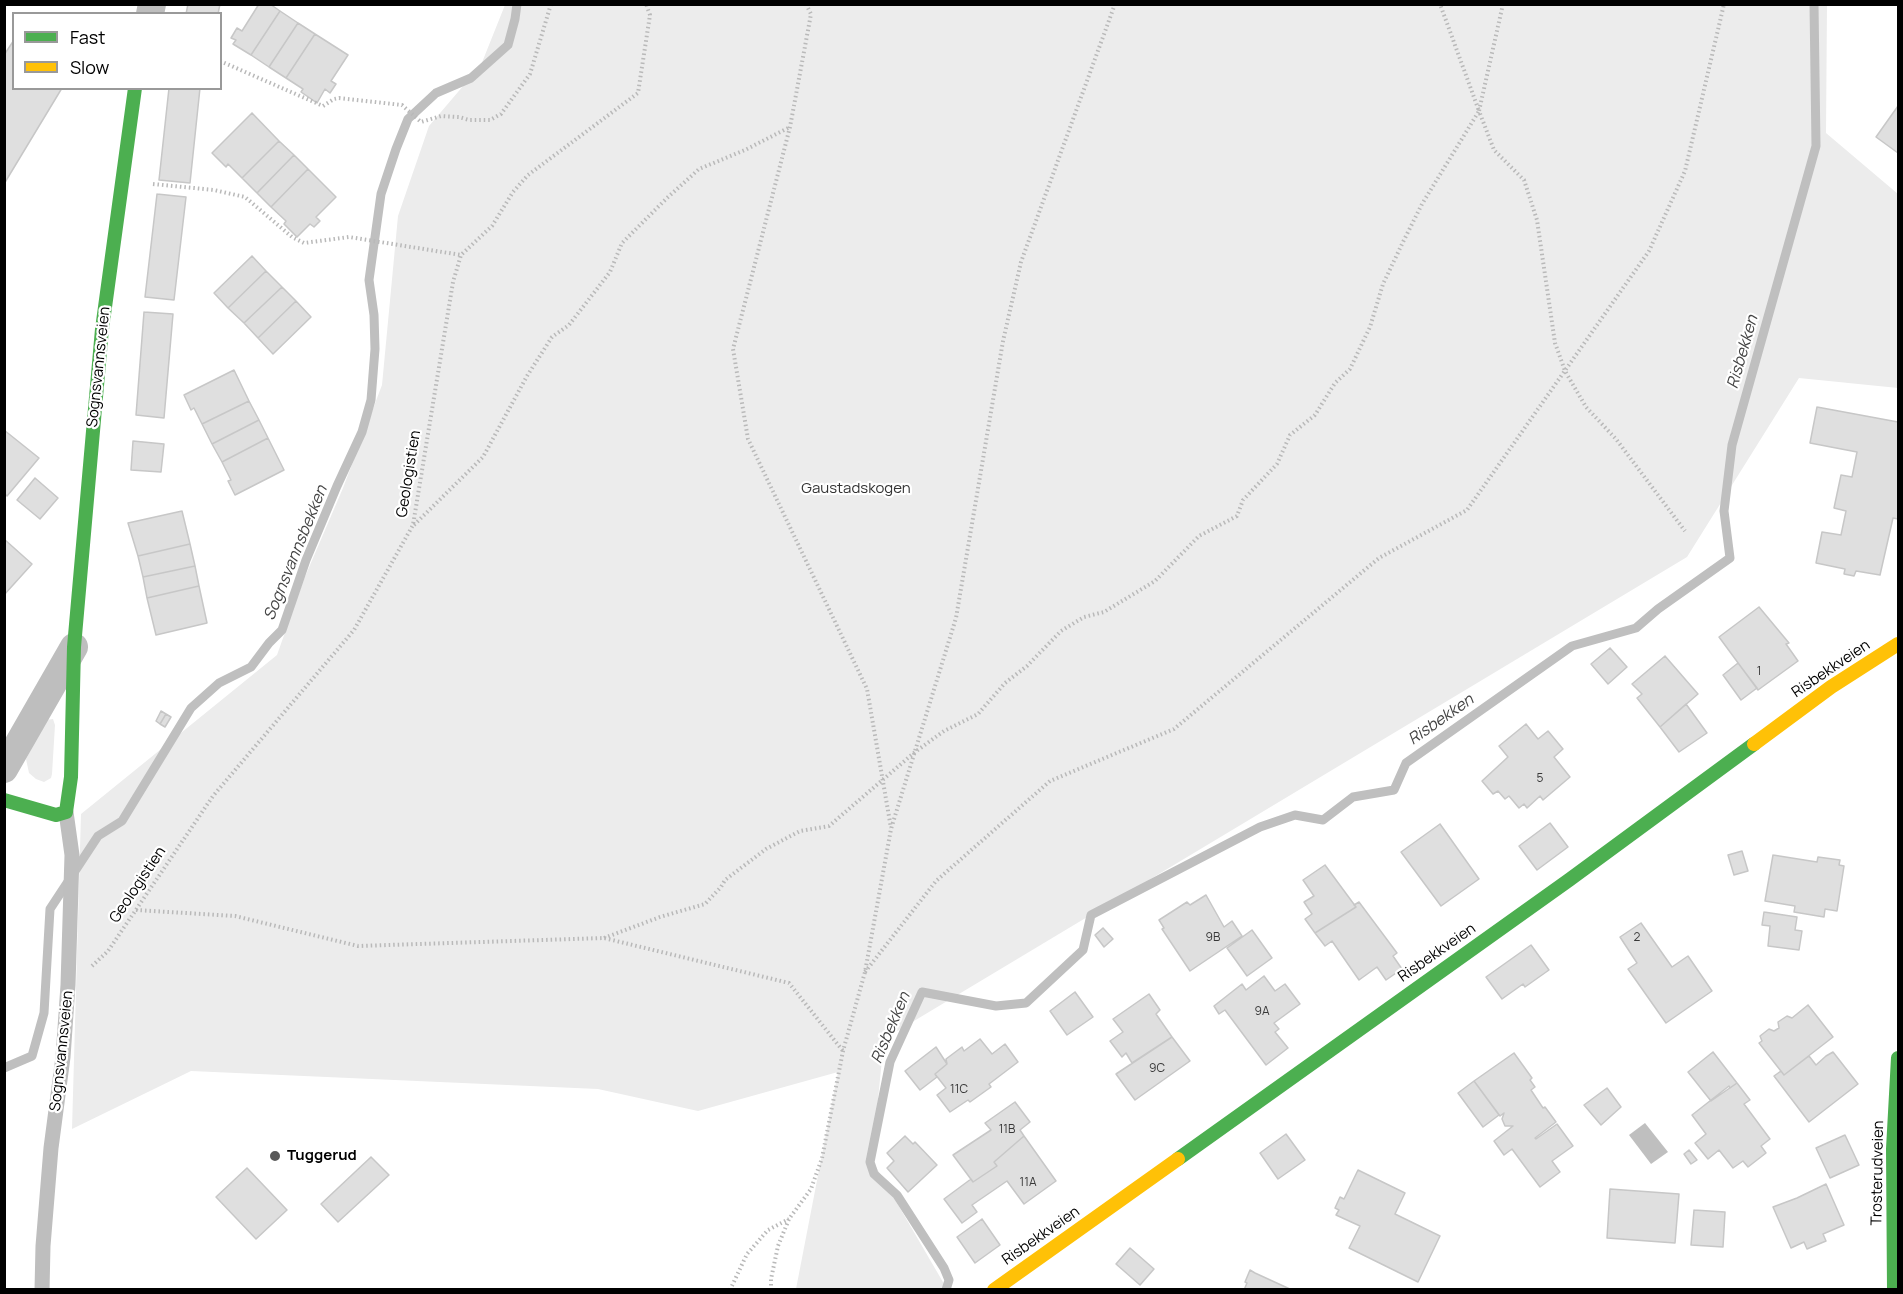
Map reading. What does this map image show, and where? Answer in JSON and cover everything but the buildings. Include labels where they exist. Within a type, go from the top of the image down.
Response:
[{"type":"street","name":"Sognsvannsveien","points":[[66,812],[71,777],[74,647],[102,329],[135,90]]},
{"type":"street","name":"Risbekkveien","points":[[994,1290],[1569,880],[1831,687],[1899,644]]},
{"type":"street","name":"Sognsvannsveien","points":[[4,769],[74,647]]},
{"type":"street","points":[[4,800],[56,815],[66,812]]},
{"type":"street","name":"Trosterudveien","points":[[1894,1290],[1893,1149],[1899,1058]]},
{"type":"lane","name":"Sognsvannsveien","points":[[42,1290],[51,1148],[63,1057],[68,985],[72,855],[66,812]]},
{"type":"path","points":[[222,62],[323,106],[339,98],[402,105],[421,122],[441,116],[490,120],[501,114],[530,74],[551,4]]},
{"type":"path","points":[[122,182],[214,190],[244,197],[292,237],[304,243],[349,237],[461,255],[492,226],[513,192],[528,175],[638,93],[650,15],[646,4]]},
{"type":"path","points":[[807,4],[811,14],[790,127],[733,349],[748,439],[867,689],[891,829]]},
{"type":"path","points":[[771,1290],[778,1246],[789,1219],[811,1189],[822,1158],[843,1051],[865,972],[891,829],[956,618],[1003,341],[1021,262],[1115,4]]},
{"type":"path","points":[[1440,4],[1494,150],[1524,180],[1537,220],[1555,343],[1565,371],[1586,407],[1616,439],[1685,531]]},
{"type":"path","points":[[604,938],[660,917],[705,904],[725,880],[766,849],[800,831],[829,826],[915,752],[944,731],[978,714],[1005,683],[1026,666],[1061,631],[1084,616],[1104,612],[1155,581],[1199,536],[1237,516],[1243,500],[1277,464],[1290,435],[1315,415],[1335,383],[1350,369],[1370,327],[1383,284],[1403,242],[1427,196],[1479,111],[1503,4]]},
{"type":"path","points":[[865,972],[936,881],[1050,781],[1174,729],[1379,558],[1467,510],[1649,251],[1685,171],[1724,4]]},
{"type":"path","points":[[413,525],[483,457],[552,337],[569,325],[610,272],[622,243],[699,169],[745,150],[790,127]]},
{"type":"path","name":"Geologistien","points":[[68,985],[78,979],[108,951],[213,796],[354,630],[413,525],[453,282],[461,255]]},
{"type":"path","points":[[135,910],[235,916],[358,946],[604,938],[789,983],[843,1051]]},
{"type":"path","points":[[730,1290],[747,1254],[768,1230],[789,1219]]},
{"type":"green space","name":"Gaustadskogen","points":[[505,5],[1827,5],[1826,133],[1898,194],[1898,388],[1799,378],[1687,557],[884,1039],[872,1160],[947,1289],[796,1289],[838,1072],[698,1111],[598,1089],[191,1071],[72,1129],[81,814],[277,655],[304,579],[343,488],[382,385],[398,216],[429,126],[481,65]]},
{"type":"green space","points":[[53,719],[55,725],[52,774],[51,778],[44,782],[29,773],[26,759],[46,720]]},
{"type":"shaded area","points":[[1645,1123],[1668,1152],[1651,1164],[1629,1135]]},
{"type":"waterway","name":"Sognsvannsbekken","points":[[4,1068],[32,1056],[44,1013],[50,909],[98,836],[122,821],[191,708],[219,683],[251,667],[282,630],[306,560],[362,432],[371,400],[375,349],[374,315],[369,280],[381,194],[396,149],[408,119],[436,93],[471,78],[508,45],[517,4]]},
{"type":"waterway","name":"Risbekken","points":[[946,1290],[949,1280],[944,1268],[897,1195],[874,1174],[870,1162],[890,1062],[922,992],[996,1006],[1026,1003],[1083,950],[1091,915],[1260,827],[1295,815],[1323,820],[1353,797],[1394,790],[1406,763],[1572,646],[1636,628],[1658,609],[1730,558],[1724,511],[1732,445],[1816,146],[1814,4]]},
{"type":"traffic: fast","points":[[4,800],[56,815],[66,812],[71,777],[74,647],[102,329],[135,90]]},
{"type":"traffic: fast","points":[[1178,1159],[1569,880],[1754,744]]},
{"type":"traffic: fast","points":[[1894,1290],[1893,1149],[1898,1058]]},
{"type":"traffic: slow","points":[[1754,744],[1831,687],[1898,644]]},
{"type":"traffic: slow","points":[[994,1290],[1178,1159]]},
{"type":"place","name":"Tuggerud","points":[[275,1156]]}]
